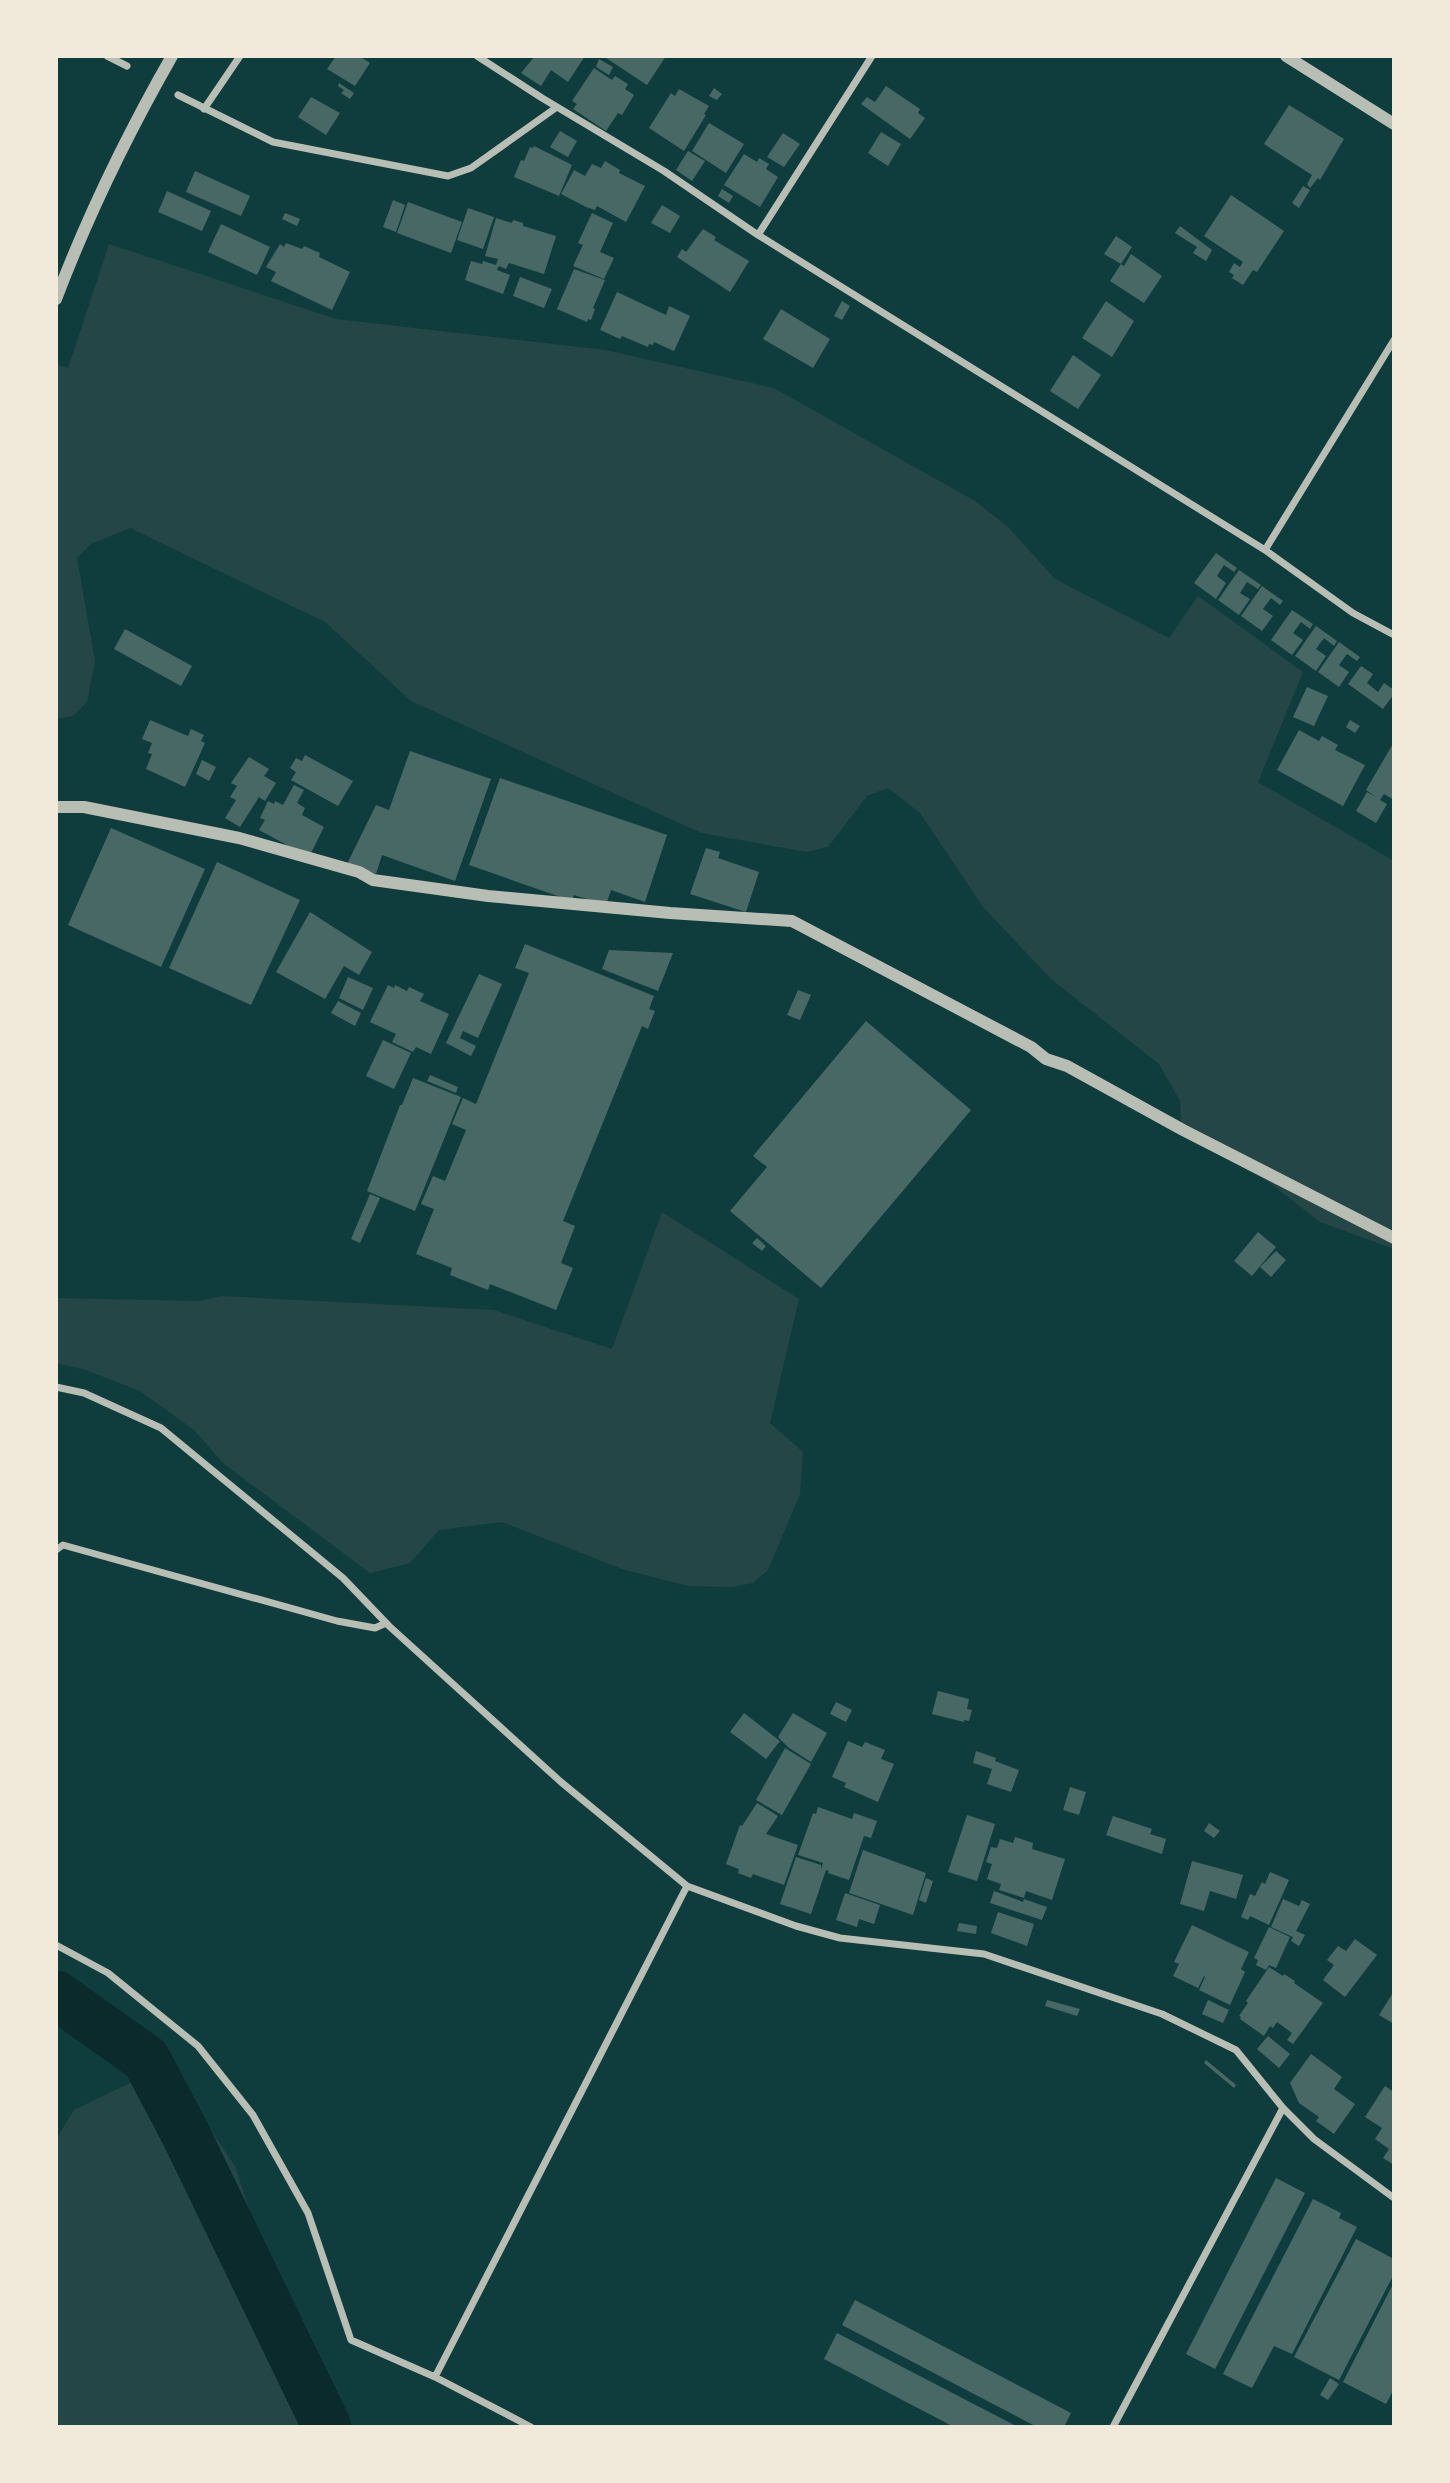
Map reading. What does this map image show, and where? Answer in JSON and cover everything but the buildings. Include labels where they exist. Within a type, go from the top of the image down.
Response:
[{"type":"street","points":[[107,56],[127,66]]},
{"type":"street","points":[[56,299],[74,253],[115,166],[145,104],[173,56]]},
{"type":"street","points":[[204,109],[240,56]]},
{"type":"street","points":[[477,56],[664,171],[758,235],[1265,550],[1353,613],[1394,635]]},
{"type":"street","points":[[758,235],[872,56]]},
{"type":"street","points":[[1286,56],[1394,124]]},
{"type":"street","points":[[178,94],[273,142],[448,176],[471,168],[557,107]]},
{"type":"street","points":[[1265,550],[1394,340]]},
{"type":"street","points":[[56,807],[84,807],[239,838],[359,872],[373,880],[488,896],[792,922],[1031,1047],[1046,1059],[1067,1066],[1183,1130],[1394,1238]]},
{"type":"street","points":[[56,1387],[84,1393],[161,1428],[343,1578],[386,1623],[561,1782],[687,1886],[796,1926],[840,1938],[984,1954],[1162,2014],[1236,2050],[1283,2108],[1314,2139],[1394,2198]]},
{"type":"street","points":[[56,1550],[63,1545],[337,1621],[375,1628],[386,1623]]},
{"type":"street","points":[[435,2377],[687,1886]]},
{"type":"street","points":[[56,1945],[108,1973],[198,2046],[253,2115],[308,2213],[351,2340],[435,2377],[531,2427]]},
{"type":"street","points":[[1113,2427],[1283,2108]]},
{"type":"shaded area","points":[[109,244],[336,319],[605,350],[774,388],[975,501],[1009,528],[1055,579],[1169,638],[1198,596],[1303,672],[1258,782],[1394,861],[1394,1249],[1320,1222],[1266,1180],[1211,1150],[1181,1121],[1180,1101],[1159,1064],[1051,979],[983,907],[920,813],[888,788],[867,796],[828,847],[807,852],[701,833],[411,701],[325,622],[130,528],[91,544],[77,558],[95,661],[87,702],[73,716],[56,719],[56,364],[68,368]]},
{"type":"shaded area","points":[[662,1212],[799,1299],[770,1423],[803,1452],[800,1494],[768,1570],[753,1583],[732,1587],[689,1586],[622,1569],[502,1522],[439,1530],[410,1563],[370,1573],[223,1463],[194,1430],[140,1391],[86,1370],[56,1363],[56,1298],[200,1301],[221,1296],[494,1310],[612,1349]]},
{"type":"shaded area","points":[[147,2075],[184,2091],[235,2166],[320,2427],[60,2427],[56,2419],[56,2139],[74,2110]]},
{"type":"waterway","points":[[56,1995],[146,2059],[186,2135],[327,2427]]}]
